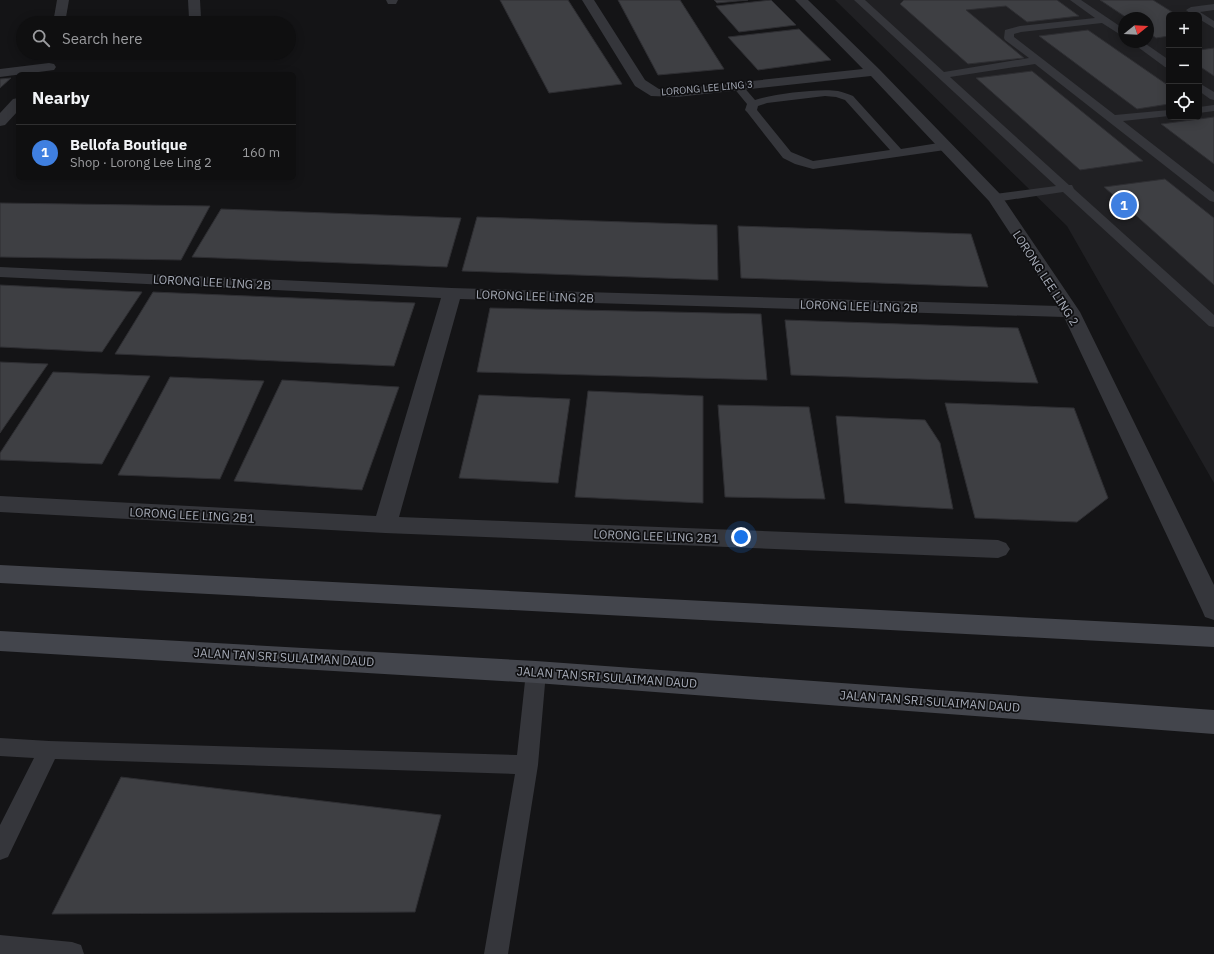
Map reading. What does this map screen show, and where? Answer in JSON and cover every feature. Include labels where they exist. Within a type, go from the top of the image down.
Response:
[{"type":"main road","points":[[0,574],[1214,637]]},
{"type":"main road","name":"JALAN TAN SRI SULAIMAN DAUD","points":[[0,641],[536,672],[1214,722]]},
{"type":"street","points":[[60,16],[63,0]]},
{"type":"street","points":[[194,0],[194,16]]},
{"type":"street","name":"LORONG LEE LING 3","points":[[588,0],[640,83],[656,93],[677,93],[874,72]]},
{"type":"street","name":"LORONG LEE LING 2","points":[[801,0],[874,72],[995,198],[1071,312],[1214,610]]},
{"type":"street","points":[[0,73],[46,70],[50,60]]},
{"type":"street","points":[[0,122],[16,104]]},
{"type":"street","name":"LORONG LEE LING 2B","points":[[0,272],[452,293],[1071,312]]},
{"type":"street","points":[[385,525],[452,293]]},
{"type":"street","name":"LORONG LEE LING 2B1","points":[[0,504],[385,525],[998,549]]},
{"type":"lane","points":[[859,0],[1068,188],[1214,323]]},
{"type":"lane","points":[[1075,0],[1118,30]]},
{"type":"lane","points":[[1194,12],[1191,10],[1214,7]]},
{"type":"lane","points":[[1202,17],[1214,25]]},
{"type":"lane","points":[[1104,20],[1020,29],[1009,32],[1009,38],[1214,198]]},
{"type":"lane","points":[[1145,48],[1166,63]]},
{"type":"lane","points":[[942,75],[1038,60]]},
{"type":"lane","points":[[738,87],[753,104]]},
{"type":"lane","points":[[1202,88],[1214,97]]},
{"type":"lane","points":[[753,104],[766,100],[818,94],[838,94],[849,98],[898,152]]},
{"type":"lane","points":[[753,104],[751,110],[787,155],[799,161],[813,165],[945,146]]},
{"type":"lane","points":[[1202,110],[1214,108]]},
{"type":"lane","points":[[1114,119],[1166,113]]},
{"type":"lane","points":[[995,198],[1068,188]]},
{"type":"lane","points":[[496,954],[527,765],[536,672]]},
{"type":"lane","points":[[0,747],[49,750],[527,765]]},
{"type":"lane","points":[[0,849],[49,750]]},
{"type":"lane","points":[[0,947],[72,954]]},
{"type":"shaded area","points":[[835,0],[1214,0],[1214,483],[1067,226]]},
{"type":"building","points":[[500,0],[568,0],[622,84],[549,93]]},
{"type":"building","points":[[618,0],[680,0],[724,69],[658,75]]},
{"type":"building","points":[[714,0],[748,0],[717,3]]},
{"type":"building","points":[[771,0],[796,25],[739,32],[716,6]]},
{"type":"building","points":[[904,0],[1057,0],[1079,16],[1027,22],[1006,6],[966,10],[1024,58],[968,64],[900,4]]},
{"type":"building","points":[[1100,0],[1153,0],[1172,12],[1166,12],[1166,36],[1156,38],[1154,36],[1154,12],[1118,12]]},
{"type":"building","points":[[799,29],[831,60],[758,70],[728,37]]},
{"type":"building","points":[[1088,30],[1166,84],[1166,104],[1137,109],[1039,36]]},
{"type":"building","points":[[1214,48],[1214,76],[1202,68],[1202,50]]},
{"type":"building","points":[[1032,71],[1143,161],[1080,170],[976,78]]},
{"type":"building","points":[[11,78],[0,88],[0,79]]},
{"type":"building","points":[[1214,117],[1214,164],[1161,124],[1202,120],[1202,119]]},
{"type":"building","points":[[1165,179],[1214,218],[1214,285],[1104,187]]},
{"type":"building","points":[[0,203],[210,206],[181,260],[0,257]]},
{"type":"building","points":[[221,209],[461,218],[447,267],[192,257]]},
{"type":"building","points":[[477,217],[717,225],[718,280],[462,271]]},
{"type":"building","points":[[738,226],[971,234],[988,287],[741,278]]},
{"type":"building","points":[[0,285],[142,292],[102,352],[0,347]]},
{"type":"building","points":[[153,292],[415,303],[394,366],[115,354]]},
{"type":"building","points":[[490,308],[761,314],[767,380],[477,372]]},
{"type":"building","points":[[785,320],[1018,328],[1038,383],[791,375]]},
{"type":"building","points":[[0,362],[48,364],[0,433]]},
{"type":"building","points":[[53,372],[150,376],[102,464],[0,460],[0,453]]},
{"type":"building","points":[[170,377],[264,381],[220,479],[118,475]]},
{"type":"building","points":[[282,380],[399,387],[362,490],[234,481]]},
{"type":"building","points":[[588,391],[703,396],[703,503],[575,497]]},
{"type":"building","points":[[479,395],[570,399],[558,483],[459,478]]},
{"type":"building","points":[[945,403],[1074,408],[1108,498],[1077,522],[975,518]]},
{"type":"building","points":[[718,405],[809,407],[825,499],[725,497]]},
{"type":"building","points":[[836,416],[925,420],[940,443],[953,509],[845,503]]},
{"type":"building","points":[[121,777],[441,815],[415,912],[52,914]]},
{"type":"place","name":"Bellofa Boutique","points":[[1124,205]]}]
